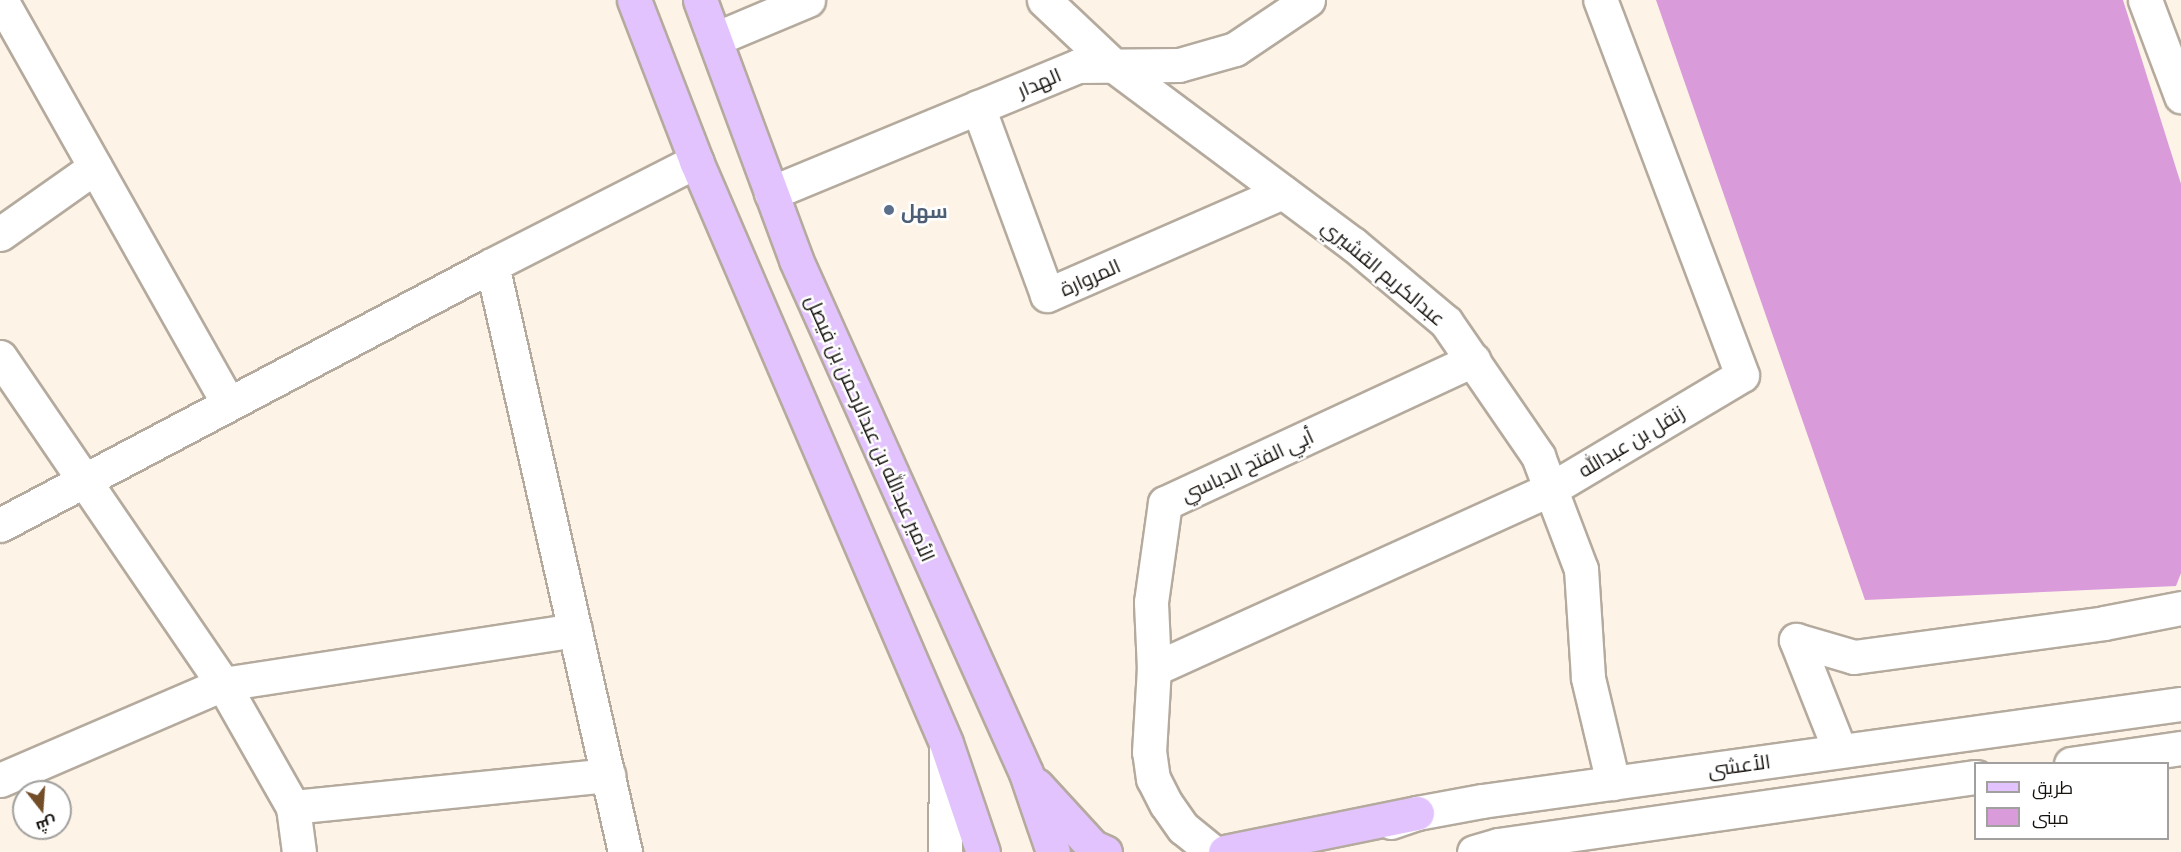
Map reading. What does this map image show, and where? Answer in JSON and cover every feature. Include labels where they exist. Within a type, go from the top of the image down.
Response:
[{"type":"main road","points":[[634,0],[696,161],[946,743],[983,852]]},
{"type":"main road","name":"الأمير عبدالله بن عبدالرحمن بن فيصل","points":[[700,0],[801,271],[1026,773],[1053,852]]},
{"type":"main road","points":[[1026,773],[1074,828],[1093,846],[1105,852]]},
{"type":"main road","points":[[1225,852],[1417,813]]},
{"type":"street","points":[[1,0],[228,404]]},
{"type":"street","points":[[715,39],[808,0]]},
{"type":"street","name":"عبدالكريم القشيري","points":[[1044,0],[1114,66],[1353,244],[1446,322],[1539,456],[1581,569],[1588,678],[1613,783]]},
{"type":"street","name":"الهدار","points":[[771,193],[1078,66],[1179,65],[1235,49],[1308,0]]},
{"type":"street","name":"زنفل بن عبدالله","points":[[1154,669],[1551,489],[1742,375],[1600,0]]},
{"type":"street","points":[[2145,0],[2181,96]]},
{"type":"street","name":"المروارة","points":[[978,107],[1047,296],[1283,192]]},
{"type":"street","points":[[0,525],[83,479],[492,265],[696,161]]},
{"type":"street","points":[[0,234],[95,167]]},
{"type":"street","points":[[492,265],[625,852]]},
{"type":"street","points":[[0,357],[223,684],[293,807],[299,852]]},
{"type":"street","name":"أبي الفتح الدباسي","points":[[1213,852],[1183,828],[1153,780],[1149,752],[1154,669],[1151,602],[1165,503],[1473,360]]},
{"type":"street","points":[[1840,751],[1796,640],[1854,657],[2104,623],[2181,608]]},
{"type":"street","points":[[0,780],[223,684],[575,630]]},
{"type":"street","name":"الأعشى","points":[[1304,852],[1417,813],[1613,783],[2181,704]]},
{"type":"street","points":[[945,852],[946,743]]},
{"type":"street","points":[[2085,762],[2181,748]]},
{"type":"street","points":[[293,807],[608,774]]},
{"type":"street","points":[[1474,852],[1498,845],[1622,840],[1974,777]]},
{"type":"building","points":[[1656,0],[2123,0],[2181,184],[2181,573],[2176,586],[1865,600]]},
{"type":"place","name":"سهل","points":[[889,210]]}]
